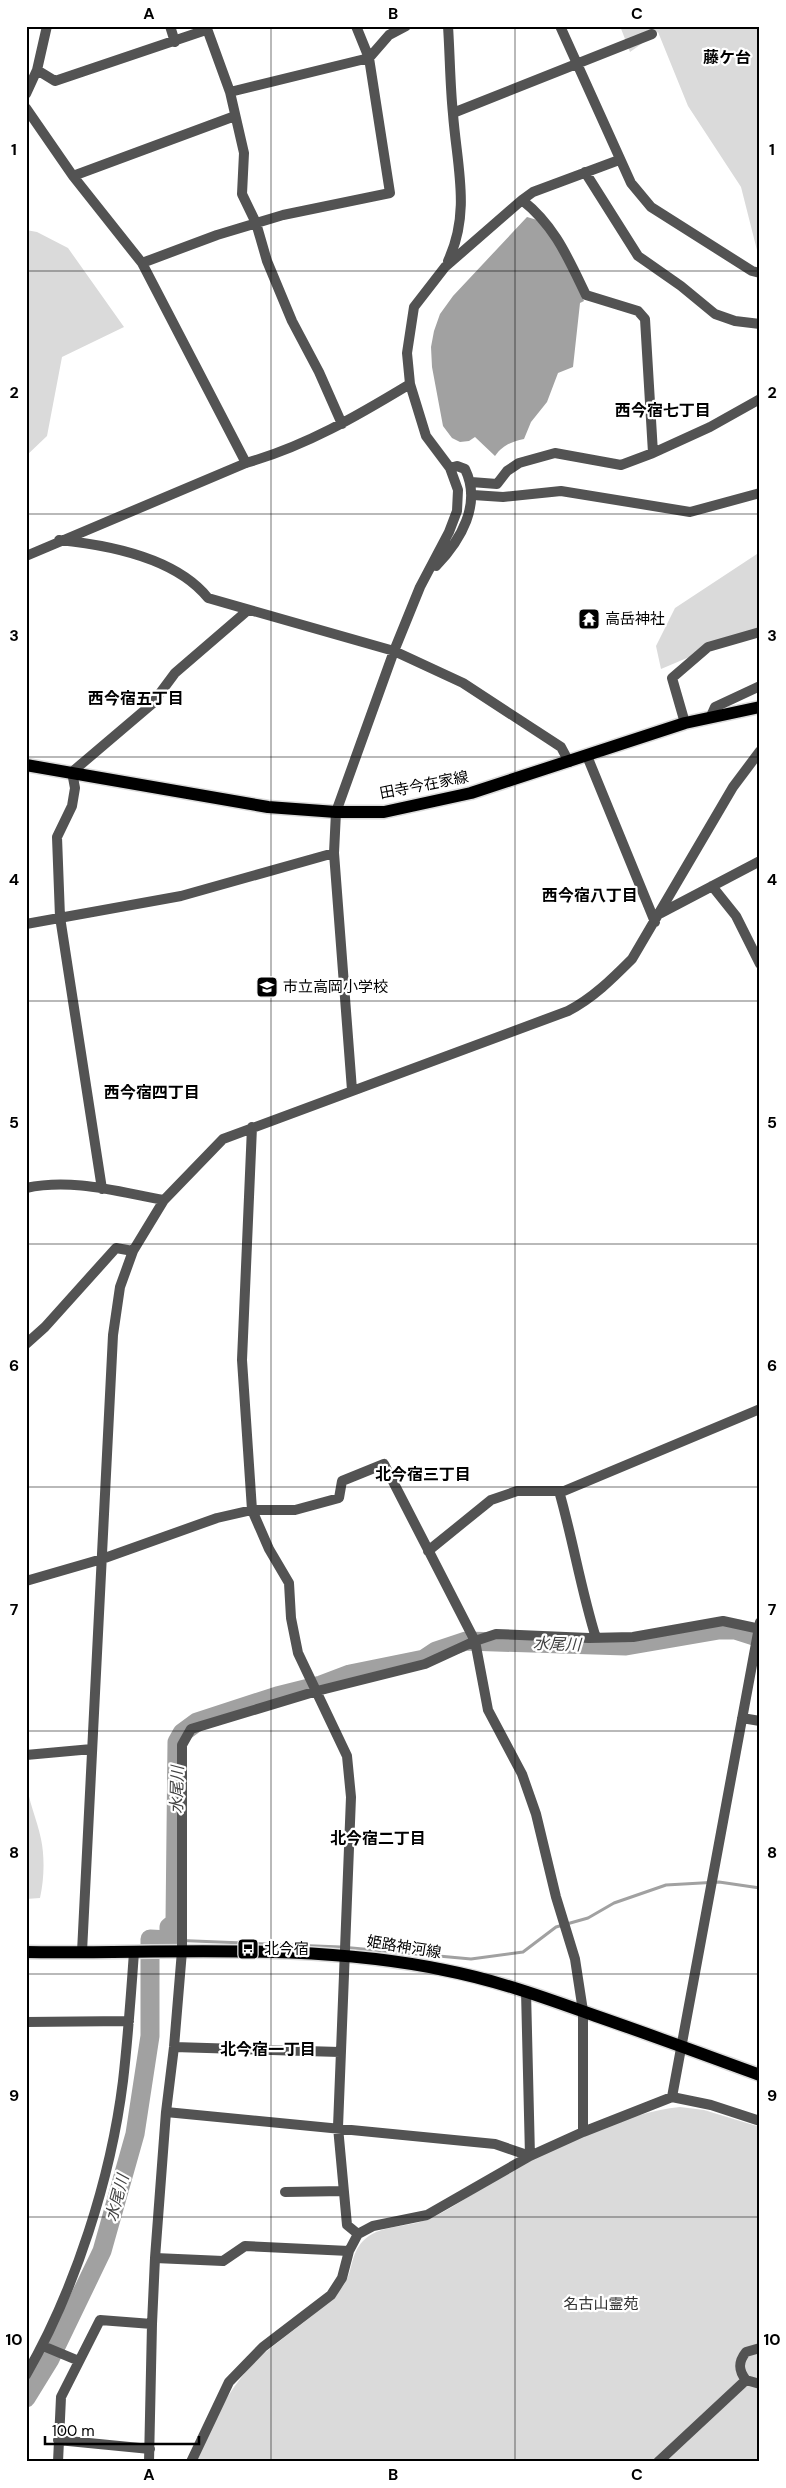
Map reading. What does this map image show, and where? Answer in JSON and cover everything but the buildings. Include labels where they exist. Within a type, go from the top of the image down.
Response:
[{"type":"main road","name":"田寺今在家線","points":[[26,765],[268,806],[336,812],[384,812],[442,801],[569,762],[685,723],[760,707]]},
{"type":"main road","name":"姫路神河線","points":[[26,1952],[179,1951],[343,1955],[445,1970],[526,1991],[760,2075]]},
{"type":"street","points":[[26,94],[37,70],[47,26]]},
{"type":"street","points":[[170,26],[175,42]]},
{"type":"street","points":[[142,263],[217,235],[282,215],[390,193],[369,58],[356,26]]},
{"type":"street","points":[[230,92],[369,58],[389,34],[406,26]]},
{"type":"street","points":[[445,267],[457,242],[460,227],[461,199],[453,113],[448,26]]},
{"type":"street","points":[[560,26],[630,183],[651,207],[752,271],[760,273]]},
{"type":"street","points":[[37,70],[55,81],[175,42],[206,28],[230,92],[244,153],[242,194],[256,223],[267,261],[288,312],[342,424]]},
{"type":"street","points":[[453,113],[652,34]]},
{"type":"street","points":[[26,108],[73,176],[142,263],[246,462]]},
{"type":"street","points":[[73,176],[235,116]]},
{"type":"street","points":[[352,1090],[334,853],[336,812],[394,651],[457,511],[458,490],[450,468],[426,436],[410,384],[406,353],[414,307],[445,267],[533,192],[619,160]]},
{"type":"street","points":[[585,172],[638,256],[681,286],[715,314],[735,321],[760,324]]},
{"type":"street","points":[[522,200],[540,214],[561,242],[586,295],[638,310],[645,319],[653,454]]},
{"type":"street","points":[[26,556],[59,540],[246,462],[274,455],[342,424],[410,384]]},
{"type":"street","points":[[471,482],[497,484],[507,471],[519,463],[555,453],[621,465],[653,454],[710,427],[760,399]]},
{"type":"street","points":[[430,569],[444,558],[463,530],[473,495],[471,482],[465,469],[456,466],[450,468]]},
{"type":"street","points":[[473,495],[504,497],[561,491],[690,512],[760,493]]},
{"type":"street","points":[[59,540],[90,543],[145,559],[183,574],[197,585],[208,598],[247,611],[394,651],[463,683],[561,747],[569,762]]},
{"type":"street","points":[[102,1189],[60,918],[57,838],[72,806],[75,788],[72,772],[152,704],[175,673],[247,611]]},
{"type":"street","points":[[685,723],[672,678],[708,647],[760,632]]},
{"type":"street","points":[[711,716],[715,706],[760,686]]},
{"type":"street","points":[[82,1952],[113,1335],[120,1287],[133,1251],[164,1200],[223,1139],[252,1126],[568,1011],[584,1003],[632,959],[714,819],[760,750]]},
{"type":"street","points":[[587,756],[658,917]]},
{"type":"street","points":[[26,924],[181,896],[334,853]]},
{"type":"street","points":[[658,917],[760,861]]},
{"type":"street","points":[[712,886],[736,916],[760,964]]},
{"type":"street","points":[[252,1126],[242,1360],[252,1510],[268,1548],[289,1583],[291,1618],[296,1644],[347,1756],[352,1797],[343,1955],[338,2128],[347,2225],[358,2234]]},
{"type":"street","points":[[26,1188],[49,1183],[70,1183],[164,1200]]},
{"type":"street","points":[[26,1344],[45,1327],[116,1248],[133,1251]]},
{"type":"street","points":[[428,1550],[492,1500],[517,1492],[559,1491],[760,1409]]},
{"type":"street","points":[[26,1581],[102,1559],[217,1518],[252,1510],[295,1510],[339,1498],[342,1481],[384,1464],[469,1625],[475,1641],[488,1710],[522,1774],[536,1814],[556,1897],[576,1959],[583,2011],[583,2132]]},
{"type":"street","points":[[559,1491],[575,1550],[582,1593],[596,1638]]},
{"type":"street","points":[[149,2462],[155,2258],[166,2112],[174,2047],[179,1951],[182,1745],[191,1729],[317,1691],[425,1664],[475,1641],[496,1634],[596,1638],[633,1637],[724,1620],[759,1627],[672,2097]]},
{"type":"street","points":[[742,1718],[760,1722]]},
{"type":"street","points":[[26,1755],[92,1749]]},
{"type":"street","points":[[26,2375],[43,2346],[86,2240],[111,2146],[123,2082],[136,1952]]},
{"type":"street","points":[[526,1991],[530,2156]]},
{"type":"street","points":[[26,2022],[129,2021]]},
{"type":"street","points":[[174,2047],[340,2052]]},
{"type":"street","points":[[191,2462],[229,2382],[263,2347],[331,2295],[342,2278],[349,2251],[358,2234],[373,2226],[427,2215],[530,2156],[583,2132],[672,2097],[710,2105],[760,2122]]},
{"type":"street","points":[[166,2112],[495,2144],[530,2156]]},
{"type":"street","points":[[285,2192],[344,2191]]},
{"type":"street","points":[[155,2258],[223,2261],[245,2246],[349,2251]]},
{"type":"street","points":[[58,2462],[60,2397],[100,2320],[152,2324]]},
{"type":"street","points":[[43,2346],[79,2361]]},
{"type":"street","points":[[760,2348],[751,2349],[742,2357],[740,2369],[746,2380],[760,2384]]},
{"type":"street","points":[[658,2462],[746,2380]]},
{"type":"street","points":[[58,2440],[150,2449]]},
{"type":"green space","points":[[620,26],[760,26],[760,262],[741,187],[688,106],[658,32],[630,52]]},
{"type":"green space","points":[[26,230],[37,232],[68,248],[124,327],[62,357],[47,436],[26,456]]},
{"type":"green space","points":[[760,552],[760,627],[661,669],[656,646],[675,608]]},
{"type":"green space","points":[[26,1779],[41,1839],[44,1869],[40,1898],[26,1899]]},
{"type":"green space","name":"名古山霊苑","points":[[680,2107],[704,2110],[760,2127],[760,2462],[194,2462],[222,2406],[239,2380],[260,2357],[315,2314],[335,2295],[349,2275],[359,2246],[369,2236],[383,2229],[415,2223],[433,2217],[498,2178],[587,2134],[634,2117]]},
{"type":"shaded area","points":[[527,217],[544,222],[567,261],[584,301],[580,303],[573,367],[558,373],[547,402],[531,422],[524,439],[508,444],[495,456],[475,437],[469,441],[460,442],[452,438],[443,426],[432,367],[431,347],[440,314],[453,296]]},
{"type":"waterway","name":"水尾川","points":[[26,2398],[50,2359],[102,2251],[135,2134],[150,2036],[150,1939],[169,1940],[169,1927],[175,1922],[177,1742],[182,1733],[197,1722],[277,1696],[321,1685],[350,1674],[424,1659],[436,1651],[466,1641],[626,1646],[719,1630],[735,1630],[760,1638]]},
{"type":"waterway","points":[[169,1940],[341,1947],[471,1959],[523,1952],[556,1927],[588,1918],[614,1903],[666,1885],[719,1882],[760,1888]]},
{"type":"place","name":"高岳神社","points":[[589,619]]},
{"type":"place","name":"市立高岡小学校","points":[[267,987]]},
{"type":"place","name":"北今宿","points":[[248,1949]]},
{"type":"district","name":"藤ケ台","points":[[727,57]]},
{"type":"district","name":"西今宿七丁目","points":[[663,410]]},
{"type":"district","name":"西今宿五丁目","points":[[136,698]]},
{"type":"district","name":"西今宿八丁目","points":[[590,895]]},
{"type":"district","name":"西今宿四丁目","points":[[152,1092]]},
{"type":"district","name":"北今宿三丁目","points":[[423,1474]]},
{"type":"district","name":"北今宿二丁目","points":[[378,1838]]},
{"type":"district","name":"北今宿一丁目","points":[[268,2049]]}]
